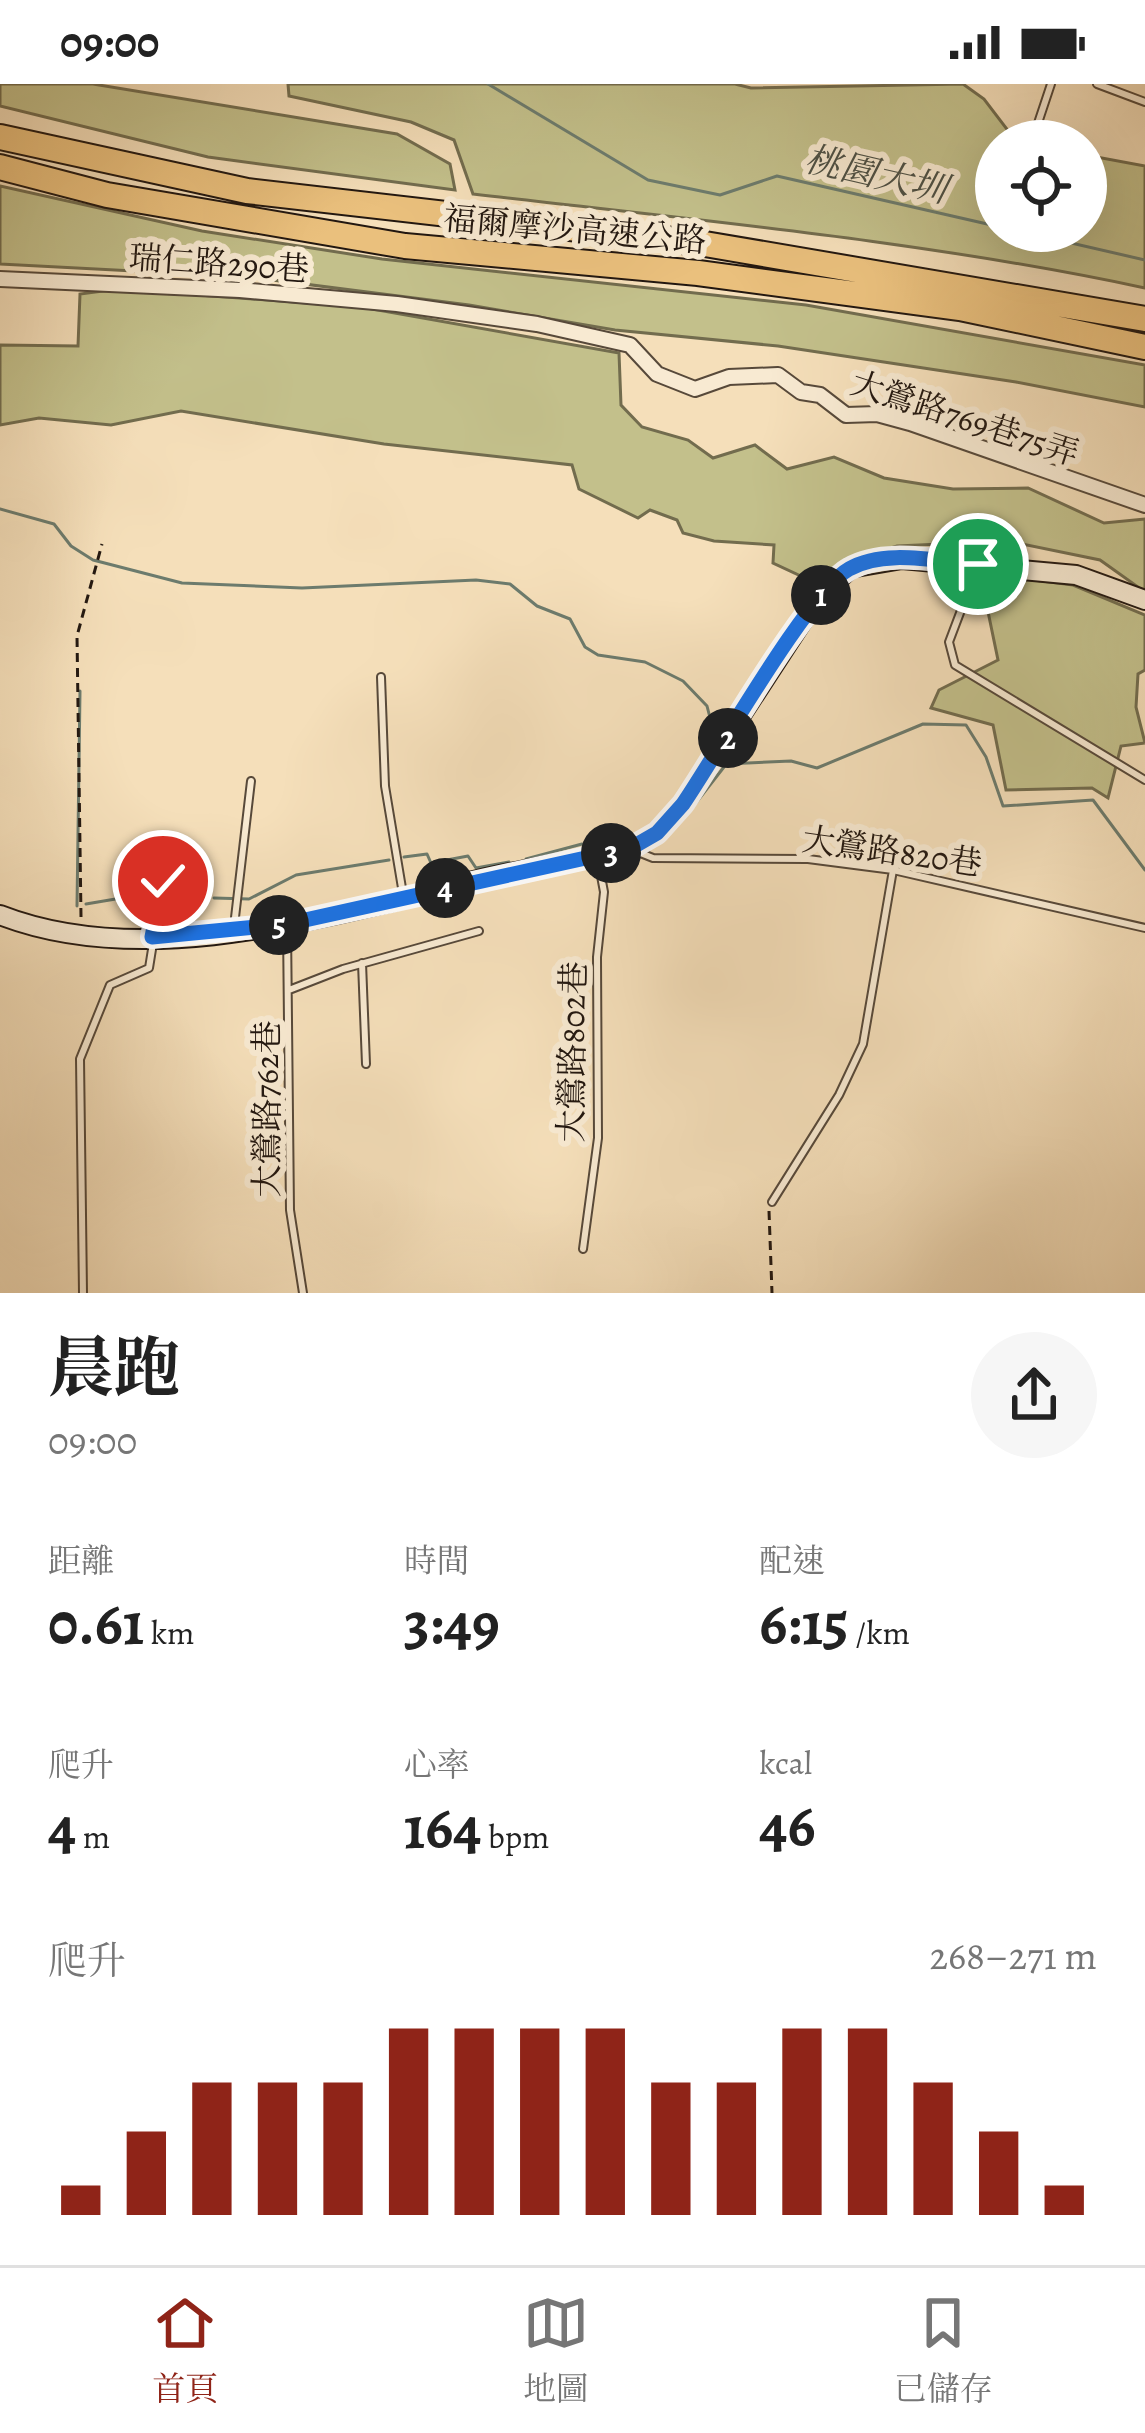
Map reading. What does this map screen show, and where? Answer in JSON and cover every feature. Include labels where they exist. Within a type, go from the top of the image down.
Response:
[{"type":"highway","name":"福爾摩沙高速公路","points":[[0,137],[247,191],[699,243],[1145,319]]},
{"type":"highway","name":"福爾摩沙高速公路","points":[[0,167],[107,195],[405,246],[698,273],[936,305],[1145,347]]},
{"type":"street","name":"瑞仁路290巷","points":[[0,279],[240,290],[434,310]]},
{"type":"street","name":"大鶯路769巷75弄","points":[[434,310],[537,324],[630,345],[657,374],[695,389],[729,377],[778,375],[801,392],[820,395],[846,415],[878,414],[910,423],[1145,505]]},
{"type":"street","points":[[0,915],[81,937],[233,932],[631,848],[668,823],[814,603],[850,568],[883,559],[1076,574],[1145,600]]},
{"type":"lane","points":[[1039,120],[1052,84]]},
{"type":"lane","points":[[1097,84],[1145,102]]},
{"type":"lane","points":[[978,564],[949,642],[955,665],[1145,781]]},
{"type":"lane","points":[[381,677],[385,785],[404,898]]},
{"type":"lane","points":[[233,932],[251,781]]},
{"type":"lane","name":"大鶯路820巷","points":[[631,848],[653,858],[808,859],[893,870],[1145,928]]},
{"type":"lane","name":"大鶯路802巷","points":[[583,1249],[598,1138],[595,1041],[604,892],[598,856]]},
{"type":"lane","points":[[772,1202],[839,1095],[863,1044],[893,870]]},
{"type":"lane","points":[[83,1293],[80,1059],[110,985],[149,968],[163,881]]},
{"type":"lane","name":"大鶯路762巷","points":[[287,924],[290,1210],[303,1293]]},
{"type":"lane","points":[[289,990],[362,963],[479,931]]},
{"type":"lane","points":[[362,963],[366,1064]]},
{"type":"path","points":[[81,937],[77,636],[102,544]]},
{"type":"path","points":[[772,1202],[768,1216],[772,1293]]},
{"type":"shaded area","points":[[0,84],[93,84],[397,134],[450,164],[455,190],[208,157],[0,106]]},
{"type":"shaded area","points":[[288,84],[735,84],[751,88],[963,84],[984,99],[1000,120],[975,120],[975,252],[1107,252],[1107,159],[1145,166],[1145,288],[895,244],[473,194],[454,140],[411,122],[289,96]]},
{"type":"shaded area","points":[[0,186],[202,231],[382,259],[806,305],[1145,365],[1145,407],[778,346],[615,330],[469,305],[249,277],[0,264]]},
{"type":"shaded area","points":[[118,289],[361,307],[619,353],[621,405],[642,427],[688,440],[713,458],[755,445],[787,469],[834,457],[884,478],[953,489],[1028,488],[1104,523],[1145,519],[1145,592],[1100,560],[1007,541],[897,546],[849,561],[818,584],[773,563],[774,545],[714,541],[683,533],[677,520],[650,510],[638,518],[579,489],[572,465],[384,444],[181,411],[111,425],[39,418],[0,425],[0,345],[78,346],[80,294]]},
{"type":"shaded area","points":[[980,573],[1073,585],[1145,615],[1145,670],[1138,674],[1136,707],[1145,743],[1121,746],[1108,798],[1092,788],[1006,790],[993,725],[931,708],[939,690],[998,660]]},
{"type":"waterway","name":"桃園大圳","points":[[488,84],[648,180],[720,195],[777,176],[975,221]]},
{"type":"waterway","name":"桃園大圳","points":[[1107,251],[1145,260]]},
{"type":"waterway","points":[[0,509],[54,524],[71,546],[93,560],[182,583],[302,588],[476,580],[510,584],[537,606],[570,619],[585,647],[598,655],[645,662],[683,681],[707,706],[716,741]]},
{"type":"waterway","points":[[77,906],[80,691]]},
{"type":"waterway","points":[[722,755],[726,764],[791,761],[817,768],[923,724],[966,725],[986,757],[1003,806],[1093,800],[1145,870]]},
{"type":"waterway","points":[[688,813],[724,767]]},
{"type":"waterway","points":[[526,859],[582,844]]},
{"type":"waterway","points":[[404,857],[427,854],[431,863],[468,856],[476,868],[509,862]]},
{"type":"waterway","points":[[214,898],[249,899],[296,875],[389,860]]},
{"type":"waterway","points":[[86,904],[151,893]]},
{"type":"waterway","points":[[168,896],[181,901]]},
{"type":"route","points":[[163,881],[152,937],[287,924],[631,848],[657,833],[683,804],[830,584],[850,568],[883,559],[978,564]]}]
